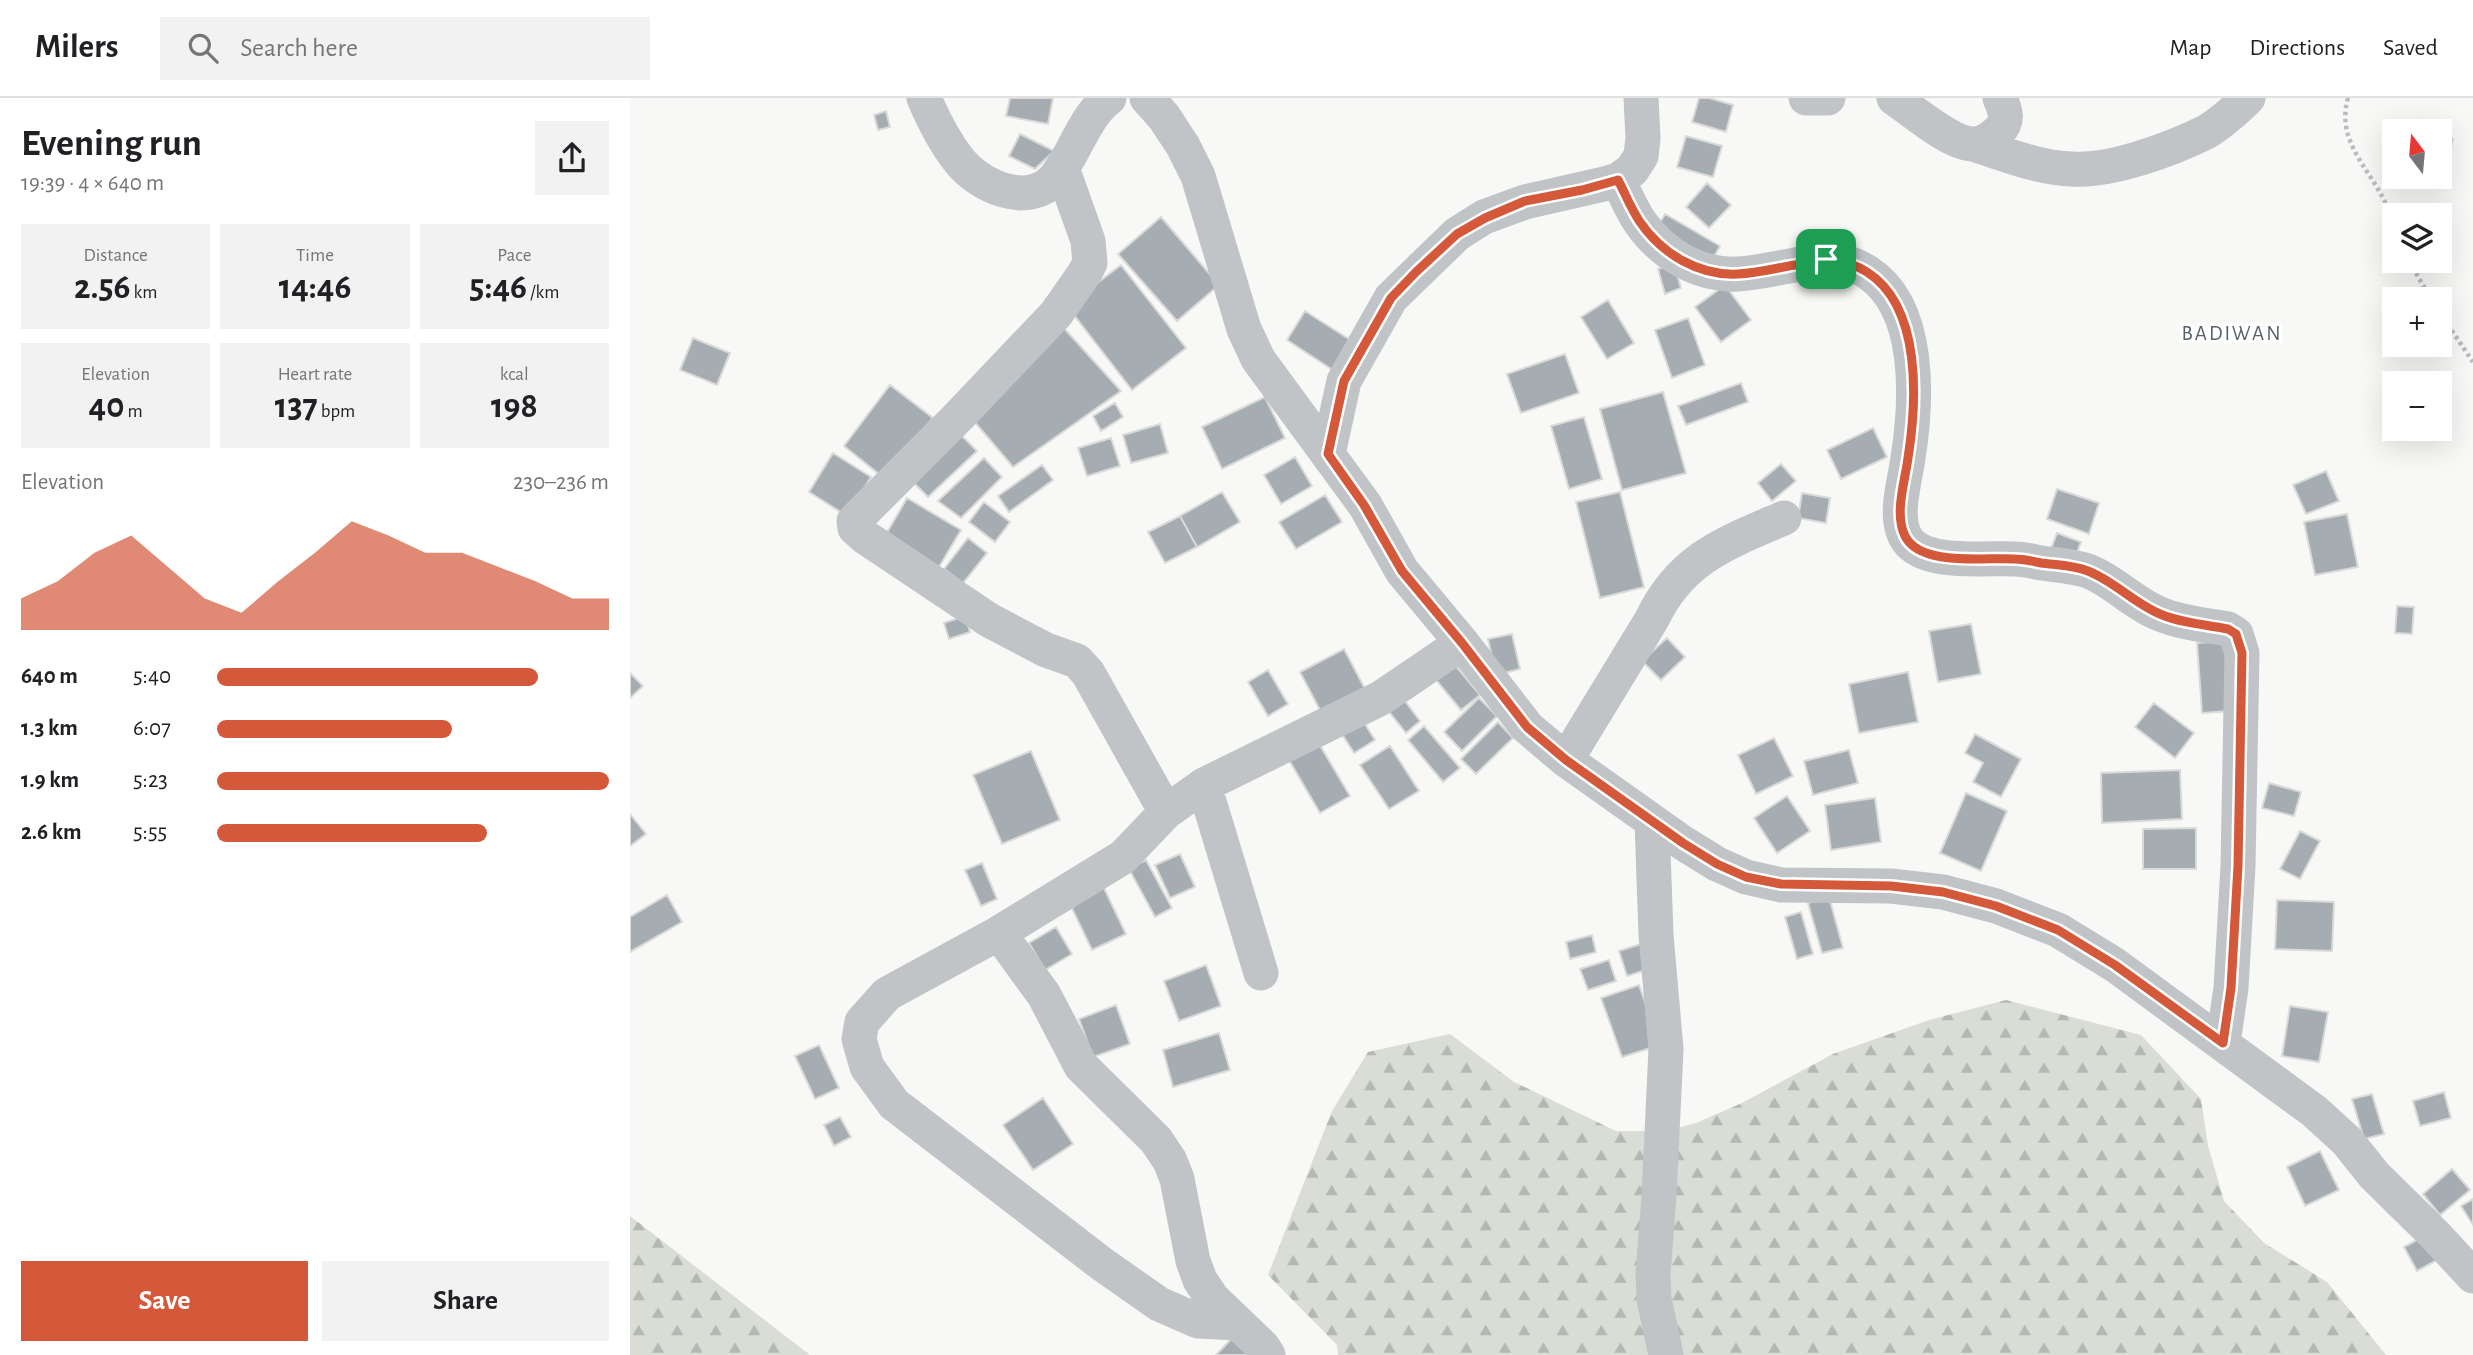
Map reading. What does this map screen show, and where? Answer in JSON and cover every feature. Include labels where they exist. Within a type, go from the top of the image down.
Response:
[{"type":"street","points":[[923,98],[958,160],[972,173],[995,187],[1014,193],[1031,193],[1044,188],[1062,168],[1089,121],[1109,98]]},
{"type":"street","points":[[1148,98],[1183,146],[1198,176],[1241,319],[1258,359],[1364,505],[1402,571],[1527,727],[1566,760],[1652,822],[1717,864],[1746,877],[1781,884],[1891,886],[1943,892],[1996,906],[2058,930],[2115,965],[2314,1111],[2347,1141],[2374,1175],[2473,1276]]},
{"type":"street","points":[[1328,454],[1344,381],[1391,298],[1457,234],[1485,218],[1525,201],[1618,180],[1632,170],[1641,156],[1641,98]]},
{"type":"street","points":[[1806,98],[1829,98]]},
{"type":"street","points":[[1895,98],[1954,139],[2045,166],[2073,170],[2108,167],[2206,132],[2248,98]]},
{"type":"street","points":[[1973,144],[1992,138],[2004,124],[2007,116],[2000,98]]},
{"type":"street","points":[[1062,168],[1088,241],[1090,263],[1084,274],[1056,314],[959,416],[853,521],[855,528],[865,537],[989,620],[1046,650],[1077,661],[1088,673],[1166,812]]},
{"type":"street","points":[[1618,180],[1639,221],[1655,240],[1686,264],[1713,273],[1739,274],[1826,259],[1846,261],[1867,271],[1886,287],[1898,304],[1911,356],[1913,427],[1901,519],[1905,537],[1915,547],[1936,556],[1958,559],[2016,559],[2079,568],[2159,614],[2228,629],[2236,634],[2242,653],[2239,853],[2231,988],[2223,1043]]},
{"type":"street","points":[[1566,760],[1652,619],[1661,598],[1689,566],[1733,540],[1784,518]]},
{"type":"street","points":[[1238,1323],[1198,1321],[1159,1304],[1102,1264],[894,1104],[867,1068],[859,1039],[862,1022],[887,994],[999,933],[1124,857],[1166,812],[1204,785],[1381,698],[1462,643]]},
{"type":"street","points":[[1204,785],[1261,973]]},
{"type":"street","points":[[1652,822],[1656,935],[1666,1049],[1653,1275],[1654,1299],[1666,1355]]},
{"type":"street","points":[[999,933],[1044,995],[1081,1066],[1156,1140],[1170,1161],[1177,1179],[1193,1261],[1200,1280],[1212,1298],[1268,1355]]},
{"type":"path","points":[[2348,98],[2344,113],[2352,148],[2385,203]]},
{"type":"path","points":[[2452,331],[2473,362]]},
{"type":"green space","points":[[2006,1000],[2141,1035],[2201,1099],[2208,1146],[2224,1201],[2264,1243],[2327,1282],[2386,1355],[1338,1355],[1337,1345],[1268,1275],[1332,1111],[1368,1052],[1450,1034],[1514,1082],[1616,1131],[1667,1131],[1696,1123],[1742,1103],[1833,1054],[1929,1020]]},
{"type":"green space","points":[[630,1216],[810,1355],[630,1355]]},
{"type":"building","points":[[1010,98],[1053,98],[1048,124],[1006,116]]},
{"type":"building","points":[[1699,98],[1733,105],[1726,132],[1692,122]]},
{"type":"building","points":[[886,111],[890,127],[878,130],[874,115]]},
{"type":"building","points":[[1020,134],[1054,151],[1035,169],[1009,156]]},
{"type":"building","points":[[1686,136],[1722,146],[1713,177],[1677,167]]},
{"type":"building","points":[[1707,183],[1731,205],[1709,228],[1686,207]]},
{"type":"building","points":[[1665,214],[1720,246],[1712,260],[1657,228]]},
{"type":"building","points":[[1161,217],[1219,285],[1177,321],[1118,254]]},
{"type":"building","points":[[1674,264],[1681,288],[1665,294],[1658,269]]},
{"type":"building","points":[[1121,265],[1186,348],[1132,390],[1067,306]]},
{"type":"building","points":[[1725,285],[1751,320],[1721,342],[1695,307]]},
{"type":"building","points":[[1608,300],[1634,343],[1607,359],[1581,317]]},
{"type":"building","points":[[1305,311],[1355,343],[1336,372],[1287,340]]},
{"type":"building","points":[[1688,318],[1705,365],[1672,378],[1655,330]]},
{"type":"building","points":[[1062,326],[1121,391],[1013,467],[973,420]]},
{"type":"building","points":[[693,338],[730,353],[717,385],[680,370]]},
{"type":"building","points":[[1565,354],[1579,393],[1521,413],[1507,374]]},
{"type":"building","points":[[1741,383],[1748,402],[1686,425],[1678,406]]},
{"type":"building","points":[[890,385],[933,418],[884,478],[844,446]]},
{"type":"building","points":[[1663,392],[1686,473],[1622,490],[1600,409]]},
{"type":"building","points":[[1265,397],[1285,438],[1222,469],[1202,427]]},
{"type":"building","points":[[1115,403],[1123,417],[1101,431],[1093,416]]},
{"type":"building","points":[[1584,417],[1602,479],[1569,489],[1551,426]]},
{"type":"building","points":[[1160,424],[1168,453],[1131,463],[1123,435]]},
{"type":"building","points":[[1873,428],[1887,457],[1841,479],[1827,450]]},
{"type":"building","points":[[958,432],[977,451],[928,497],[910,479]]},
{"type":"building","points":[[1111,438],[1120,466],[1087,476],[1078,448]]},
{"type":"building","points":[[833,453],[871,477],[847,516],[809,492]]},
{"type":"building","points":[[1295,457],[1312,486],[1281,504],[1264,475]]},
{"type":"building","points":[[984,458],[1002,477],[961,518],[938,501]]},
{"type":"building","points":[[1781,464],[1796,481],[1772,501],[1758,483]]},
{"type":"building","points":[[1042,465],[1053,480],[1009,512],[998,496]]},
{"type":"building","points":[[2326,471],[2339,501],[2306,514],[2293,485]]},
{"type":"building","points":[[2057,489],[2099,503],[2089,534],[2047,519]]},
{"type":"building","points":[[1222,492],[1240,522],[1197,547],[1180,516]]},
{"type":"building","points":[[1620,492],[1644,587],[1600,598],[1576,502]]},
{"type":"building","points":[[1802,493],[1830,498],[1826,523],[1798,518]]},
{"type":"building","points":[[1325,495],[1342,522],[1296,549],[1279,522]]},
{"type":"building","points":[[907,498],[961,530],[939,567],[885,536]]},
{"type":"building","points":[[984,502],[1010,522],[995,542],[969,522]]},
{"type":"building","points":[[2347,514],[2358,567],[2315,575],[2304,522]]},
{"type":"building","points":[[1180,516],[1197,547],[1165,563],[1148,532]]},
{"type":"building","points":[[2057,533],[2081,542],[2072,566],[2048,557]]},
{"type":"building","points":[[968,538],[987,553],[963,583],[944,569]]},
{"type":"building","points":[[2397,606],[2414,607],[2412,634],[2395,633]]},
{"type":"building","points":[[965,616],[970,632],[949,639],[944,623]]},
{"type":"building","points":[[1971,624],[1981,674],[1938,682],[1929,631]]},
{"type":"building","points":[[1512,634],[1520,669],[1496,675],[1488,639]]},
{"type":"building","points":[[1667,638],[1685,657],[1661,680],[1642,661]]},
{"type":"building","points":[[2225,641],[2230,711],[2202,713],[2197,643]]},
{"type":"building","points":[[1344,649],[1365,689],[1321,712],[1300,672]]},
{"type":"building","points":[[1455,665],[1480,695],[1461,710],[1436,680]]},
{"type":"building","points":[[1268,670],[1288,704],[1268,716],[1248,682]]},
{"type":"building","points":[[1908,672],[1918,722],[1859,733],[1849,684]]},
{"type":"building","points":[[630,673],[643,686],[630,698]]},
{"type":"building","points":[[1402,697],[1420,721],[1406,733],[1387,709]]},
{"type":"building","points":[[1479,698],[1497,716],[1462,751],[1444,732]]},
{"type":"building","points":[[2154,703],[2194,733],[2175,758],[2135,727]]},
{"type":"building","points":[[1363,721],[1375,740],[1354,753],[1342,734]]},
{"type":"building","points":[[1498,722],[1513,738],[1476,774],[1461,759]]},
{"type":"building","points":[[1424,726],[1460,768],[1443,782],[1408,740]]},
{"type":"building","points":[[1975,734],[2021,759],[2001,797],[1973,782],[1983,763],[1965,753]]},
{"type":"building","points":[[1315,737],[1350,796],[1320,813],[1286,755]]},
{"type":"building","points":[[1774,738],[1793,776],[1756,794],[1738,755]]},
{"type":"building","points":[[1390,746],[1419,791],[1389,809],[1360,765]]},
{"type":"building","points":[[1849,750],[1858,783],[1813,795],[1804,761]]},
{"type":"building","points":[[1031,751],[1060,820],[1002,844],[973,775]]},
{"type":"building","points":[[2180,770],[2182,819],[2102,823],[2101,773]]},
{"type":"building","points":[[2269,783],[2301,792],[2294,816],[2262,808]]},
{"type":"building","points":[[1966,793],[2007,811],[1981,871],[1940,853]]},
{"type":"building","points":[[1787,796],[1810,831],[1777,853],[1754,818]]},
{"type":"building","points":[[1875,798],[1881,842],[1831,850],[1825,805]]},
{"type":"building","points":[[630,814],[646,834],[630,846]]},
{"type":"building","points":[[2196,828],[2196,869],[2143,869],[2143,829]]},
{"type":"building","points":[[2300,831],[2320,841],[2300,879],[2280,869]]},
{"type":"building","points":[[1180,854],[1195,887],[1170,898],[1155,865]]},
{"type":"building","points":[[1146,860],[1172,908],[1155,917],[1129,869]]},
{"type":"building","points":[[982,863],[997,899],[981,906],[965,870]]},
{"type":"building","points":[[1102,884],[1126,934],[1092,950],[1068,900]]},
{"type":"building","points":[[667,895],[682,922],[630,952],[630,917]]},
{"type":"building","points":[[1829,897],[1843,948],[1822,953],[1808,903]]},
{"type":"building","points":[[2277,900],[2334,902],[2332,951],[2275,949]]},
{"type":"building","points":[[1801,912],[1813,954],[1797,959],[1785,917]]},
{"type":"building","points":[[1056,927],[1072,954],[1045,970],[1029,943]]},
{"type":"building","points":[[1592,935],[1596,952],[1570,959],[1566,942]]},
{"type":"building","points":[[1641,944],[1649,969],[1627,976],[1619,951]]},
{"type":"building","points":[[1609,960],[1616,981],[1588,990],[1580,969]]},
{"type":"building","points":[[1206,965],[1221,1006],[1179,1021],[1164,981]]},
{"type":"building","points":[[1639,985],[1660,1045],[1622,1057],[1601,998]]},
{"type":"building","points":[[1116,1005],[1130,1044],[1093,1057],[1079,1019]]},
{"type":"building","points":[[2290,1006],[2328,1012],[2319,1062],[2282,1056]]},
{"type":"building","points":[[1219,1033],[1230,1070],[1173,1087],[1163,1050]]},
{"type":"building","points":[[819,1045],[839,1088],[815,1099],[795,1056]]},
{"type":"building","points":[[2444,1092],[2451,1118],[2420,1126],[2413,1101]]},
{"type":"building","points":[[2372,1094],[2384,1134],[2364,1139],[2352,1099]]},
{"type":"building","points":[[1043,1098],[1073,1144],[1033,1170],[1003,1125]]},
{"type":"building","points":[[840,1117],[851,1137],[834,1146],[824,1125]]},
{"type":"building","points":[[2320,1151],[2339,1190],[2305,1206],[2287,1167]]},
{"type":"building","points":[[2452,1169],[2470,1190],[2440,1215],[2423,1194]]},
{"type":"building","points":[[2473,1199],[2473,1225],[2461,1206]]},
{"type":"building","points":[[2426,1235],[2439,1259],[2417,1271],[2404,1247]]},
{"type":"building","points":[[1236,1334],[1258,1355],[1216,1355]]},
{"type":"district","name":"BADIWAN","points":[[2232,333]]},
{"type":"route","points":[[1618,180],[1639,221],[1655,240],[1686,264],[1713,273],[1739,274],[1826,259],[1846,261],[1867,271],[1886,287],[1898,304],[1905,324],[1911,356],[1913,427],[1901,519],[1905,537],[1915,547],[1936,556],[1958,559],[2016,559],[2079,568],[2089,571],[2159,614],[2228,629],[2236,634],[2242,653],[2241,785],[2231,988],[2223,1043],[2115,965],[2058,930],[1996,906],[1943,892],[1891,886],[1781,884],[1746,877],[1717,864],[1683,843],[1566,760],[1527,727],[1402,571],[1364,505],[1328,454],[1344,381],[1391,298],[1457,234],[1485,218],[1525,201],[1618,180]]}]
